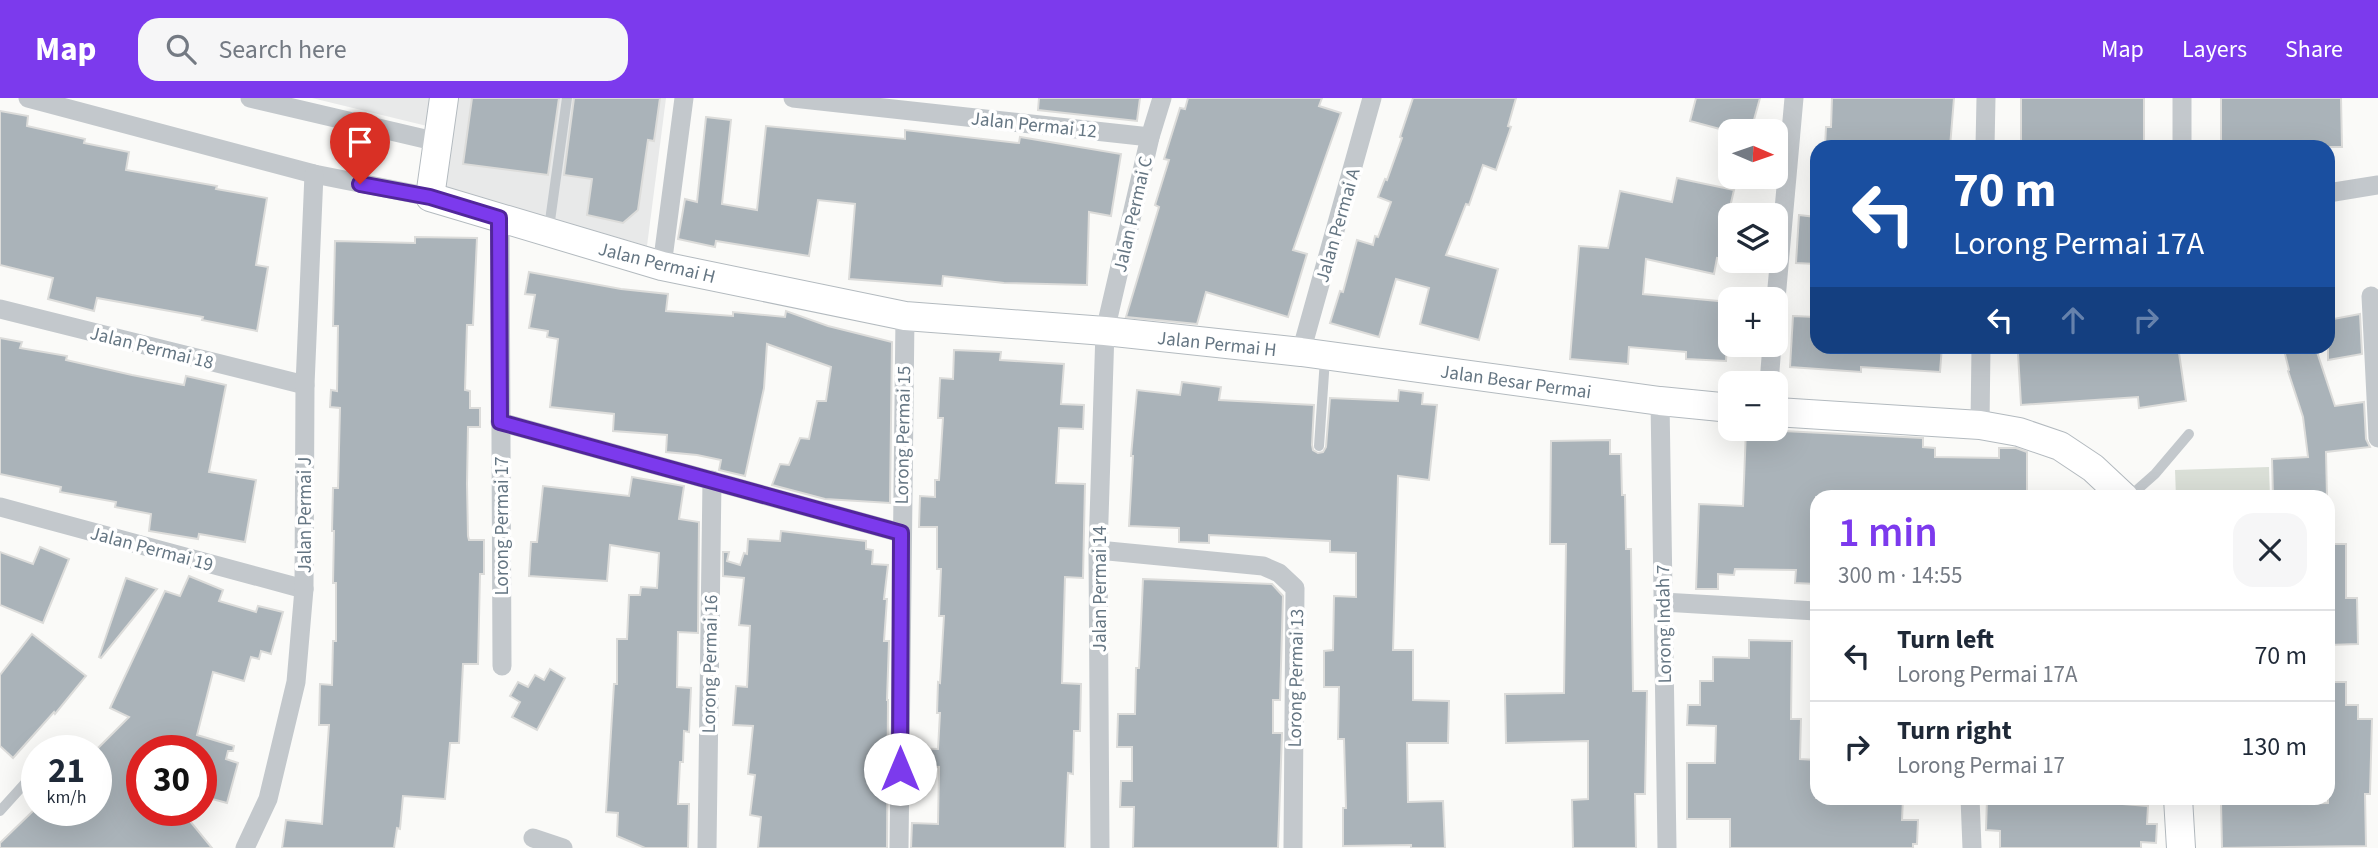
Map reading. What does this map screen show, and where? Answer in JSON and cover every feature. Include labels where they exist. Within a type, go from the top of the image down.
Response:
[{"type":"street","name":"Jalan Permai H","points":[[28,98],[314,174],[430,197],[662,266],[905,316],[1105,331],[1313,354]]},
{"type":"street","points":[[250,98],[438,142]]},
{"type":"street","points":[[430,197],[444,98]]},
{"type":"street","points":[[662,266],[684,98]]},
{"type":"street","name":"Jalan Permai 12","points":[[793,98],[1150,137]]},
{"type":"street","name":"Jalan Permai C","points":[[1105,331],[1150,137],[1162,98]]},
{"type":"street","name":"Jalan Permai A","points":[[1313,354],[1372,98]]},
{"type":"street","points":[[1777,287],[1794,98]]},
{"type":"street","points":[[1985,140],[1986,98]]},
{"type":"street","points":[[2182,98],[2182,140]]},
{"type":"street","name":"Jalan Permai J","points":[[245,848],[268,799],[296,682],[304,589],[305,385],[314,174]]},
{"type":"street","points":[[2335,192],[2378,185]]},
{"type":"street","name":"Lorong Permai 17","points":[[499,218],[502,666]]},
{"type":"street","points":[[2371,296],[2378,438]]},
{"type":"street","name":"Jalan Permai 18","points":[[0,309],[305,385]]},
{"type":"street","name":"Lorong Permai 15","points":[[899,848],[905,316]]},
{"type":"street","name":"Jalan Permai 14","points":[[1100,848],[1098,550],[1105,331]]},
{"type":"street","name":"Jalan Besar Permai","points":[[1313,354],[1718,407]]},
{"type":"street","points":[[1980,425],[1981,354]]},
{"type":"street","name":"Lorong Indah 7","points":[[1660,401],[1667,848]]},
{"type":"street","points":[[1788,413],[1980,425],[2019,432],[2060,446],[2093,468],[2118,490]]},
{"type":"street","points":[[500,422],[901,533]]},
{"type":"street","name":"Lorong Permai 16","points":[[707,848],[712,480]]},
{"type":"street","name":"Jalan Permai 19","points":[[0,507],[304,589]]},
{"type":"street","name":"Lorong Permai 13","points":[[1098,550],[1263,566],[1279,573],[1295,588],[1293,848]]},
{"type":"street","points":[[1662,602],[1810,611]]},
{"type":"street","points":[[1970,805],[1972,848]]},
{"type":"street","points":[[2178,805],[2181,848]]},
{"type":"street","points":[[533,838],[563,848]]},
{"type":"lane","points":[[549,232],[568,98]]},
{"type":"lane","points":[[1313,354],[1319,446]]},
{"type":"lane","points":[[2135,490],[2155,474],[2189,434]]},
{"type":"lane","points":[[0,811],[21,788]]},
{"type":"shaded area","points":[[312,98],[430,98],[427,126]]},
{"type":"shaded area","points":[[457,98],[666,98],[647,246],[445,187]]},
{"type":"shaded area","points":[[2269,467],[2270,490],[2176,490],[2175,470]]},
{"type":"building","points":[[472,98],[559,98],[548,175],[463,164]]},
{"type":"building","points":[[574,98],[660,98],[654,141],[648,140],[638,210],[623,223],[587,215],[592,179],[564,175]]},
{"type":"building","points":[[1039,98],[1140,98],[1137,121],[1038,110]]},
{"type":"building","points":[[1188,98],[1322,98],[1319,106],[1341,113],[1293,250],[1307,254],[1288,317],[1206,292],[1197,324],[1126,317],[1159,207],[1155,205],[1169,160],[1164,159],[1180,108],[1185,109]]},
{"type":"building","points":[[1413,98],[1516,98],[1508,126],[1511,127],[1496,170],[1483,165],[1469,205],[1466,204],[1446,255],[1498,269],[1479,340],[1420,324],[1429,288],[1396,279],[1379,337],[1330,323],[1340,291],[1343,292],[1357,240],[1373,245],[1391,202],[1378,197],[1402,138],[1400,137]]},
{"type":"building","points":[[1696,98],[1760,98],[1754,119],[1718,119],[1718,129],[1690,121]]},
{"type":"building","points":[[1832,98],[1954,98],[1951,140],[1825,140],[1826,127],[1831,127]]},
{"type":"building","points":[[2021,98],[2144,98],[2144,140],[2021,140]]},
{"type":"building","points":[[2221,98],[2341,98],[2342,147],[2335,147],[2335,140],[2221,140]]},
{"type":"building","points":[[0,111],[28,116],[27,126],[85,139],[84,143],[129,152],[126,170],[267,198],[256,265],[268,267],[257,331],[202,320],[203,317],[97,298],[94,311],[48,299],[53,278],[0,265]]},
{"type":"building","points":[[706,117],[731,120],[722,204],[757,210],[766,126],[905,139],[905,130],[1019,143],[1020,137],[1121,154],[1111,216],[1089,212],[1087,285],[1004,283],[943,276],[942,286],[849,279],[855,204],[818,200],[809,256],[716,241],[715,247],[678,239],[685,199],[697,202]]},
{"type":"building","points":[[1677,178],[1718,187],[1718,189],[1734,190],[1731,203],[1718,203],[1718,258],[1714,274],[1646,259],[1643,294],[1718,301],[1718,357],[1726,357],[1726,361],[1686,359],[1686,352],[1629,347],[1628,364],[1570,359],[1579,246],[1608,248],[1620,191],[1672,202]]},
{"type":"building","points":[[1799,215],[1810,216],[1810,264],[1796,263]]},
{"type":"building","points":[[415,237],[477,238],[473,325],[467,325],[465,390],[470,391],[470,408],[480,408],[480,427],[468,427],[467,484],[469,540],[484,540],[484,574],[480,574],[478,664],[463,664],[459,743],[450,743],[445,799],[403,796],[400,829],[397,828],[394,848],[282,848],[286,820],[322,824],[329,725],[319,725],[320,684],[332,685],[333,641],[336,641],[336,583],[333,583],[332,531],[333,488],[338,488],[340,408],[330,407],[331,390],[337,391],[338,326],[333,326],[335,241],[415,243]]},
{"type":"building","points":[[529,272],[621,289],[668,294],[666,311],[733,316],[733,312],[785,317],[786,311],[828,326],[892,342],[890,503],[825,499],[772,485],[780,464],[789,465],[800,438],[809,439],[817,401],[826,401],[831,367],[767,344],[764,388],[745,476],[719,470],[721,460],[666,452],[667,435],[613,431],[614,414],[550,407],[558,339],[547,337],[548,331],[529,328],[535,295],[525,294]]},
{"type":"building","points":[[2360,314],[2362,354],[2328,360],[2328,354],[2335,354],[2335,319]]},
{"type":"building","points":[[1793,316],[1810,317],[1810,354],[1941,354],[1940,372],[1861,367],[1861,372],[1790,367]]},
{"type":"building","points":[[0,338],[22,342],[20,348],[67,356],[66,360],[132,375],[184,385],[186,376],[226,385],[209,472],[256,480],[245,542],[199,534],[198,539],[149,531],[151,514],[115,507],[116,502],[60,492],[61,487],[0,474]]},
{"type":"building","points":[[954,350],[1001,352],[1000,360],[1064,364],[1061,404],[1084,405],[1083,429],[1059,428],[1056,483],[1085,484],[1083,578],[1065,577],[1062,683],[1081,684],[1080,731],[1074,731],[1073,774],[1068,773],[1065,848],[911,848],[912,823],[938,824],[939,767],[912,765],[912,748],[938,749],[938,682],[940,683],[944,616],[939,616],[941,569],[937,569],[937,527],[919,527],[920,496],[935,497],[935,480],[939,480],[943,418],[938,418],[940,378],[953,379]]},
{"type":"building","points":[[2018,354],[2179,354],[2186,401],[2139,408],[2138,397],[2021,405]]},
{"type":"building","points":[[2285,354],[2318,354],[2335,406],[2364,402],[2366,439],[2370,447],[2326,452],[2327,490],[2273,490],[2272,459],[2308,457],[2303,417]]},
{"type":"building","points":[[1182,382],[1221,387],[1219,400],[1314,405],[1312,445],[1313,450],[1318,453],[1323,452],[1326,447],[1330,398],[1398,401],[1399,390],[1423,393],[1422,404],[1437,405],[1429,480],[1398,476],[1393,650],[1413,650],[1413,700],[1449,701],[1448,743],[1407,743],[1408,802],[1443,801],[1445,848],[1411,848],[1411,845],[1343,846],[1343,808],[1346,808],[1344,739],[1338,739],[1339,687],[1324,687],[1324,651],[1333,650],[1334,596],[1356,597],[1356,553],[1330,552],[1330,541],[1209,535],[1209,543],[1179,542],[1179,528],[1129,526],[1131,456],[1137,390],[1180,395]]},
{"type":"building","points":[[1788,431],[1923,438],[1923,447],[1935,448],[1935,457],[1999,458],[1999,448],[2016,448],[2027,452],[2027,490],[1810,490],[1810,584],[1795,583],[1796,570],[1735,569],[1734,575],[1718,574],[1718,589],[1696,589],[1699,504],[1743,506],[1746,441],[1788,441]]},
{"type":"building","points":[[1610,440],[1610,454],[1621,454],[1626,549],[1631,549],[1633,691],[1647,691],[1645,794],[1635,794],[1636,848],[1573,848],[1572,800],[1588,799],[1588,741],[1506,743],[1505,694],[1564,693],[1566,544],[1550,544],[1551,441]]},
{"type":"building","points":[[632,477],[684,486],[679,519],[699,522],[698,633],[678,632],[677,687],[691,688],[689,732],[684,731],[678,804],[689,804],[688,848],[645,848],[617,836],[618,813],[606,812],[614,684],[617,684],[617,639],[627,639],[629,595],[640,595],[641,587],[657,588],[659,553],[610,545],[607,581],[529,576],[531,542],[537,542],[543,486],[629,496]]},
{"type":"building","points":[[781,531],[866,541],[866,549],[873,550],[872,564],[888,565],[884,599],[887,599],[884,641],[889,641],[887,848],[758,848],[761,817],[750,815],[755,775],[748,774],[753,726],[733,725],[736,686],[747,687],[750,626],[739,625],[744,578],[723,576],[723,552],[729,552],[727,561],[740,565],[744,553],[747,554],[748,539],[780,541]]},
{"type":"building","points":[[2335,544],[2346,544],[2346,598],[2357,598],[2358,644],[2335,645]]},
{"type":"building","points":[[40,547],[69,559],[43,623],[0,605],[0,552],[33,564]]},
{"type":"building","points":[[189,576],[223,590],[219,601],[256,612],[258,606],[283,612],[271,654],[261,651],[259,659],[251,657],[244,681],[213,672],[197,735],[126,735],[126,826],[194,826],[212,848],[0,848],[0,843],[21,823],[21,826],[112,826],[111,735],[129,717],[110,708],[165,591],[180,596]]},
{"type":"building","points":[[126,578],[157,589],[101,658],[99,657]]},
{"type":"building","points":[[1143,579],[1272,584],[1283,596],[1280,700],[1273,700],[1273,733],[1282,733],[1278,848],[1133,848],[1134,807],[1120,807],[1121,781],[1132,781],[1132,747],[1117,747],[1118,714],[1135,714]]},
{"type":"building","points":[[32,634],[86,676],[55,714],[54,712],[34,735],[21,735],[21,749],[13,758],[0,746],[0,675]]},
{"type":"building","points":[[1749,640],[1792,641],[1791,719],[1801,719],[1800,759],[1810,760],[1810,805],[1903,805],[1902,820],[1918,820],[1917,844],[1913,844],[1913,848],[1730,848],[1730,819],[1687,819],[1687,763],[1715,763],[1716,726],[1687,725],[1688,705],[1700,705],[1700,681],[1713,681],[1713,657],[1749,658]]},
{"type":"building","points":[[550,669],[565,678],[537,730],[512,717],[520,702],[510,696],[518,682],[528,687],[535,675],[544,680]]},
{"type":"building","points":[[2335,682],[2346,682],[2346,705],[2358,705],[2358,719],[2372,719],[2370,794],[2365,794],[2366,846],[2222,848],[2221,805],[2335,805]]},
{"type":"building","points":[[217,741],[234,746],[233,751],[228,751],[226,759],[238,763],[227,803],[217,800]]},
{"type":"building","points":[[1987,805],[2148,806],[2147,824],[2157,824],[2156,843],[2141,842],[2141,848],[2000,848],[2000,831],[1986,830]]},
{"type":"route","points":[[360,184],[430,197],[499,218],[500,422],[901,533],[900,769]]}]
